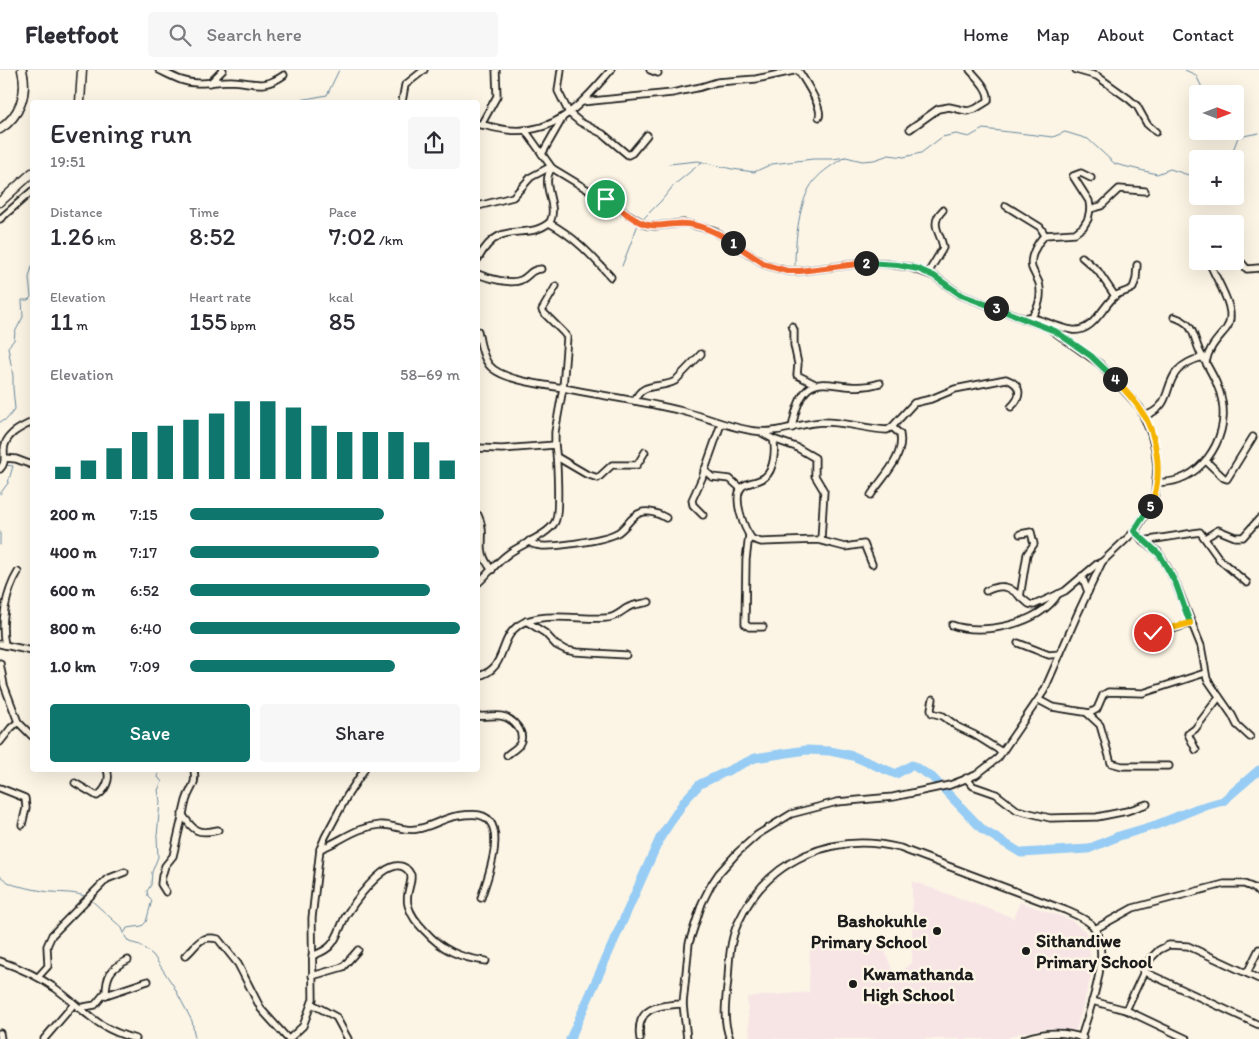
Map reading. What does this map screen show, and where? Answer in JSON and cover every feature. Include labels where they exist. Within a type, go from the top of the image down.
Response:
[{"type":"main road","points":[[0,129],[14,116],[21,103],[24,85],[22,70]]},
{"type":"main road","points":[[81,100],[82,70]]},
{"type":"main road","points":[[0,202],[30,174]]},
{"type":"street","points":[[159,70],[186,82],[200,84],[232,81],[259,85],[271,83],[284,76]]},
{"type":"street","points":[[210,83],[223,70]]},
{"type":"street","points":[[402,100],[404,85],[424,70]]},
{"type":"street","points":[[480,123],[492,107],[497,96],[496,70]]},
{"type":"street","points":[[561,70],[558,91],[569,114],[604,134],[628,155],[632,153],[647,135]]},
{"type":"street","points":[[480,124],[510,131],[546,127],[569,114],[611,70]]},
{"type":"street","points":[[650,70],[658,73]]},
{"type":"street","points":[[766,70],[768,76]]},
{"type":"street","points":[[582,102],[672,93],[716,82],[750,80],[798,70],[812,93],[820,111],[819,117]]},
{"type":"street","points":[[910,129],[938,109],[949,107],[970,111],[988,101],[987,92],[970,70]]},
{"type":"street","points":[[1076,70],[1097,76],[1128,99],[1136,106],[1147,124],[1156,132]]},
{"type":"street","points":[[542,154],[563,118]]},
{"type":"street","points":[[525,130],[551,168],[606,199],[641,223],[655,226],[684,223],[713,230],[760,262],[779,270],[800,271],[876,263],[909,267],[928,273],[961,295],[1049,328],[1091,356],[1106,370],[1137,404],[1149,427],[1155,449],[1157,482],[1153,499],[1134,531],[1102,562],[1082,576],[1070,588],[1034,605],[1029,604],[1006,587],[997,587],[986,591]]},
{"type":"street","points":[[480,205],[513,197],[531,177],[551,168]]},
{"type":"street","points":[[480,255],[484,248],[498,235],[506,232],[539,228],[549,223],[553,213],[548,186],[551,168]]},
{"type":"street","points":[[1045,235],[1075,233],[1085,224],[1090,209],[1087,196],[1073,176],[1081,173],[1091,178]]},
{"type":"street","points":[[1090,209],[1101,206],[1119,189],[1145,191]]},
{"type":"street","points":[[0,219],[30,193]]},
{"type":"street","points":[[1006,206],[1040,227],[1045,235]]},
{"type":"street","points":[[928,273],[943,248],[936,227],[938,216],[943,210]]},
{"type":"street","points":[[549,223],[566,233],[587,250],[612,276]]},
{"type":"street","points":[[1030,317],[1038,308],[1040,292],[1039,282],[1032,270],[1032,262],[1038,245],[1045,235]]},
{"type":"street","points":[[1082,257],[1098,271],[1115,296]]},
{"type":"street","points":[[1018,317],[1030,317],[1067,329],[1081,330],[1094,321],[1115,296],[1133,288],[1138,265]]},
{"type":"street","points":[[1244,266],[1247,269],[1259,268]]},
{"type":"street","points":[[480,275],[515,281],[521,280],[533,271],[541,269]]},
{"type":"street","points":[[1204,360],[1210,348],[1227,329],[1231,317],[1229,304],[1213,270]]},
{"type":"street","points":[[480,581],[506,555],[549,529],[557,519],[555,432],[563,388],[566,337],[542,311],[556,286]]},
{"type":"street","points":[[1157,482],[1169,483],[1178,480],[1206,461],[1217,444],[1223,409],[1222,398],[1194,333],[1183,320],[1174,317]]},
{"type":"street","points":[[792,326],[798,364],[797,375],[815,384],[835,383],[858,387],[880,383]]},
{"type":"street","points":[[480,338],[487,361],[498,372],[509,376],[595,395],[683,411],[721,424],[760,432],[780,431],[820,422],[847,423],[883,430],[892,427],[914,402],[931,399],[955,389],[1001,379],[1008,379],[1018,388],[1019,399],[1012,407]]},
{"type":"street","points":[[635,401],[637,394],[640,392],[654,385],[675,381],[701,354]]},
{"type":"street","points":[[1144,416],[1156,411],[1162,405],[1170,379],[1178,369],[1187,362],[1204,360]]},
{"type":"street","points":[[792,428],[801,397],[806,390],[815,384]]},
{"type":"street","points":[[0,470],[5,458],[4,448],[9,436],[30,423]]},
{"type":"street","points":[[703,515],[692,502],[721,424]]},
{"type":"street","points":[[871,495],[887,475],[900,450],[900,434],[892,427]]},
{"type":"street","points":[[760,432],[772,439],[796,447],[815,458],[815,476],[824,491],[821,540]]},
{"type":"street","points":[[1206,461],[1227,479],[1253,437]]},
{"type":"street","points":[[740,488],[767,474],[775,449],[772,439]]},
{"type":"street","points":[[480,448],[502,449],[555,445]]},
{"type":"street","points":[[557,457],[586,474],[598,478],[612,465],[637,466],[645,452]]},
{"type":"street","points":[[5,458],[16,459],[30,464]]},
{"type":"street","points":[[704,470],[712,477],[730,479],[740,488]]},
{"type":"street","points":[[740,488],[738,502],[749,535],[746,560],[746,624],[749,627],[763,627]]},
{"type":"street","points":[[530,541],[536,545],[548,546],[603,538],[617,533],[637,514],[642,512],[656,513],[666,518]]},
{"type":"street","points":[[480,520],[482,526],[482,555],[492,570]]},
{"type":"street","points":[[1205,538],[1218,530],[1233,536],[1243,537],[1259,520]]},
{"type":"street","points":[[1134,531],[1160,555],[1176,584],[1203,654],[1205,673],[1238,725],[1250,737]]},
{"type":"street","points":[[1020,534],[1031,532],[1034,544],[1027,554],[1020,597]]},
{"type":"street","points":[[1144,541],[1197,532],[1201,533],[1220,560],[1247,583]]},
{"type":"street","points":[[749,535],[755,541],[761,542],[821,540],[840,547],[864,544],[872,564]]},
{"type":"street","points":[[687,1039],[683,1004],[689,943],[702,903],[719,873],[757,835],[791,814],[850,800],[892,797],[950,785],[983,771],[998,758],[1039,700],[1049,682],[1102,562]]},
{"type":"street","points":[[18,572],[8,595],[3,645],[30,652]]},
{"type":"street","points":[[1082,576],[1088,592]]},
{"type":"street","points":[[952,625],[965,628],[997,627],[1027,620],[1049,605],[1058,594]]},
{"type":"street","points":[[480,675],[487,673],[494,667],[511,632],[526,621],[552,618],[608,618],[632,606],[649,602]]},
{"type":"street","points":[[1146,619],[1151,633],[1178,628],[1191,623]]},
{"type":"street","points":[[526,621],[545,632],[560,648],[576,652],[626,655]]},
{"type":"street","points":[[1018,643],[1049,655],[1060,654]]},
{"type":"street","points":[[0,663],[4,685],[18,722],[30,734]]},
{"type":"street","points":[[1039,700],[1052,707],[1087,713],[1097,709],[1103,695],[1108,692],[1143,693],[1205,673]]},
{"type":"street","points":[[1196,750],[1188,733],[1195,729],[1219,697]]},
{"type":"street","points":[[933,699],[932,713],[943,716],[958,727],[1002,752]]},
{"type":"street","points":[[1087,713],[1100,725],[1110,761],[1113,764],[1169,766]]},
{"type":"street","points":[[480,716],[501,716],[516,724],[520,733],[520,741],[518,746],[507,755]]},
{"type":"street","points":[[0,742],[18,722]]},
{"type":"street","points":[[74,782],[97,796],[106,787],[109,776],[108,772]]},
{"type":"street","points":[[166,892],[161,884],[162,876],[173,856],[187,795],[194,786],[194,772]]},
{"type":"street","points":[[185,956],[198,941],[218,939],[238,964],[261,1009],[288,1039],[303,1026],[312,1004],[313,901],[320,849],[324,837],[363,772]]},
{"type":"street","points":[[968,778],[973,786],[996,794],[1017,810],[1050,818],[1097,817],[1127,811],[1148,804]]},
{"type":"street","points":[[0,788],[25,798],[26,805],[22,825]]},
{"type":"street","points":[[182,814],[192,828],[199,832],[205,833],[218,830]]},
{"type":"street","points":[[320,849],[353,831],[369,827],[386,825],[405,830],[416,830],[455,816],[479,815],[487,819],[493,827],[495,850],[494,860],[481,898]]},
{"type":"street","points":[[730,1039],[725,1018],[730,951],[738,923],[754,897],[770,879],[796,859],[837,844],[857,843],[883,844],[900,848],[1065,910],[1088,922],[1095,929],[1100,944],[1101,957],[1083,1038],[1070,1034],[1052,1033],[1034,1035],[1024,1039]]},
{"type":"street","points":[[312,956],[331,945],[347,914],[363,892],[378,876],[392,867],[401,866],[407,869],[412,878],[407,893],[408,906],[414,918],[436,944],[444,949],[472,959],[486,961]]},
{"type":"street","points":[[38,977],[48,966],[47,946],[52,935],[107,879],[125,872]]},
{"type":"street","points":[[1095,929],[1134,908],[1224,884],[1244,884],[1254,888],[1259,893]]},
{"type":"street","points":[[1126,1010],[1143,971],[1154,953],[1163,947],[1175,944],[1188,946],[1259,979]]},
{"type":"street","points":[[1247,974],[1259,949]]},
{"type":"street","points":[[312,976],[343,967],[358,950]]},
{"type":"street","points":[[106,995],[106,983],[110,972],[116,966],[128,960]]},
{"type":"street","points":[[0,961],[38,977],[110,1031],[136,1039]]},
{"type":"street","points":[[1143,971],[1259,1025]]},
{"type":"street","points":[[44,1039],[76,1006],[95,1005],[104,994],[106,995],[148,980]]},
{"type":"street","points":[[1092,1000],[1126,1010],[1188,1039]]},
{"type":"street","points":[[312,1004],[336,1017],[348,1039]]},
{"type":"street","points":[[640,1039],[641,1022],[648,1011],[658,1006],[683,1004]]},
{"type":"street","points":[[0,1033],[1,1039]]},
{"type":"shaded area","points":[[912,881],[1014,918],[1020,902],[1071,920],[1086,932],[1093,970],[1076,1030],[1048,1028],[1019,1033],[1006,1039],[750,1039],[747,997],[809,992],[810,943],[883,944],[894,976],[912,963]]},
{"type":"waterway","points":[[301,100],[327,95],[339,70]]},
{"type":"waterway","points":[[1185,70],[1196,75],[1201,85]]},
{"type":"waterway","points":[[669,164],[698,161],[754,172],[772,164],[813,159],[846,157],[862,161],[874,160],[889,155],[904,157],[921,153],[942,137],[956,134],[969,137],[983,129],[1053,137],[1065,132],[1088,139],[1115,164],[1157,174],[1170,169],[1189,175]]},
{"type":"waterway","points":[[1233,150],[1238,137],[1259,133]]},
{"type":"waterway","points":[[795,265],[801,209],[809,189],[821,174],[845,157]]},
{"type":"waterway","points":[[642,220],[674,185],[702,162]]},
{"type":"waterway","points":[[622,266],[639,222]]},
{"type":"waterway","points":[[30,274],[30,288]]},
{"type":"waterway","points":[[0,422],[7,419],[15,409],[13,376],[8,347],[14,340],[15,332],[23,317],[22,300],[30,298]]},
{"type":"waterway","points":[[0,494],[8,483],[13,466],[5,465]]},
{"type":"waterway","points":[[0,532],[0,545]]},
{"type":"waterway","points":[[570,1039],[660,838],[685,800],[700,784],[755,758],[806,750],[830,751],[853,756],[896,774],[912,765],[932,777],[983,830],[1021,853],[1088,849],[1119,836],[1223,801],[1259,770]]},
{"type":"waterway","points":[[125,932],[127,928],[142,926],[146,922],[152,900],[148,896],[147,891],[151,885],[152,872],[158,857],[157,837],[160,801],[158,790],[162,782],[158,777],[159,772]]},
{"type":"waterway","points":[[0,876],[18,886],[47,892],[74,893],[87,897]]},
{"type":"waterway","points":[[90,899],[122,928],[129,942],[140,945],[153,955],[173,985],[192,1021],[195,1039]]},
{"type":"place","name":"Bashokuhle Primary School","points":[[937,931]]},
{"type":"place","name":"Sithandiwe Primary School","points":[[1026,951]]},
{"type":"place","name":"Kwamathanda High School","points":[[853,984]]},
{"type":"route","points":[[606,199],[646,225],[684,223],[713,230],[760,262],[779,270],[794,272],[865,263],[898,265],[918,269],[934,276],[961,295],[1055,331],[1091,356],[1140,408],[1149,427],[1155,449],[1157,476],[1155,494],[1145,515],[1134,531],[1160,555],[1176,584],[1191,623],[1178,628],[1153,633]]}]
